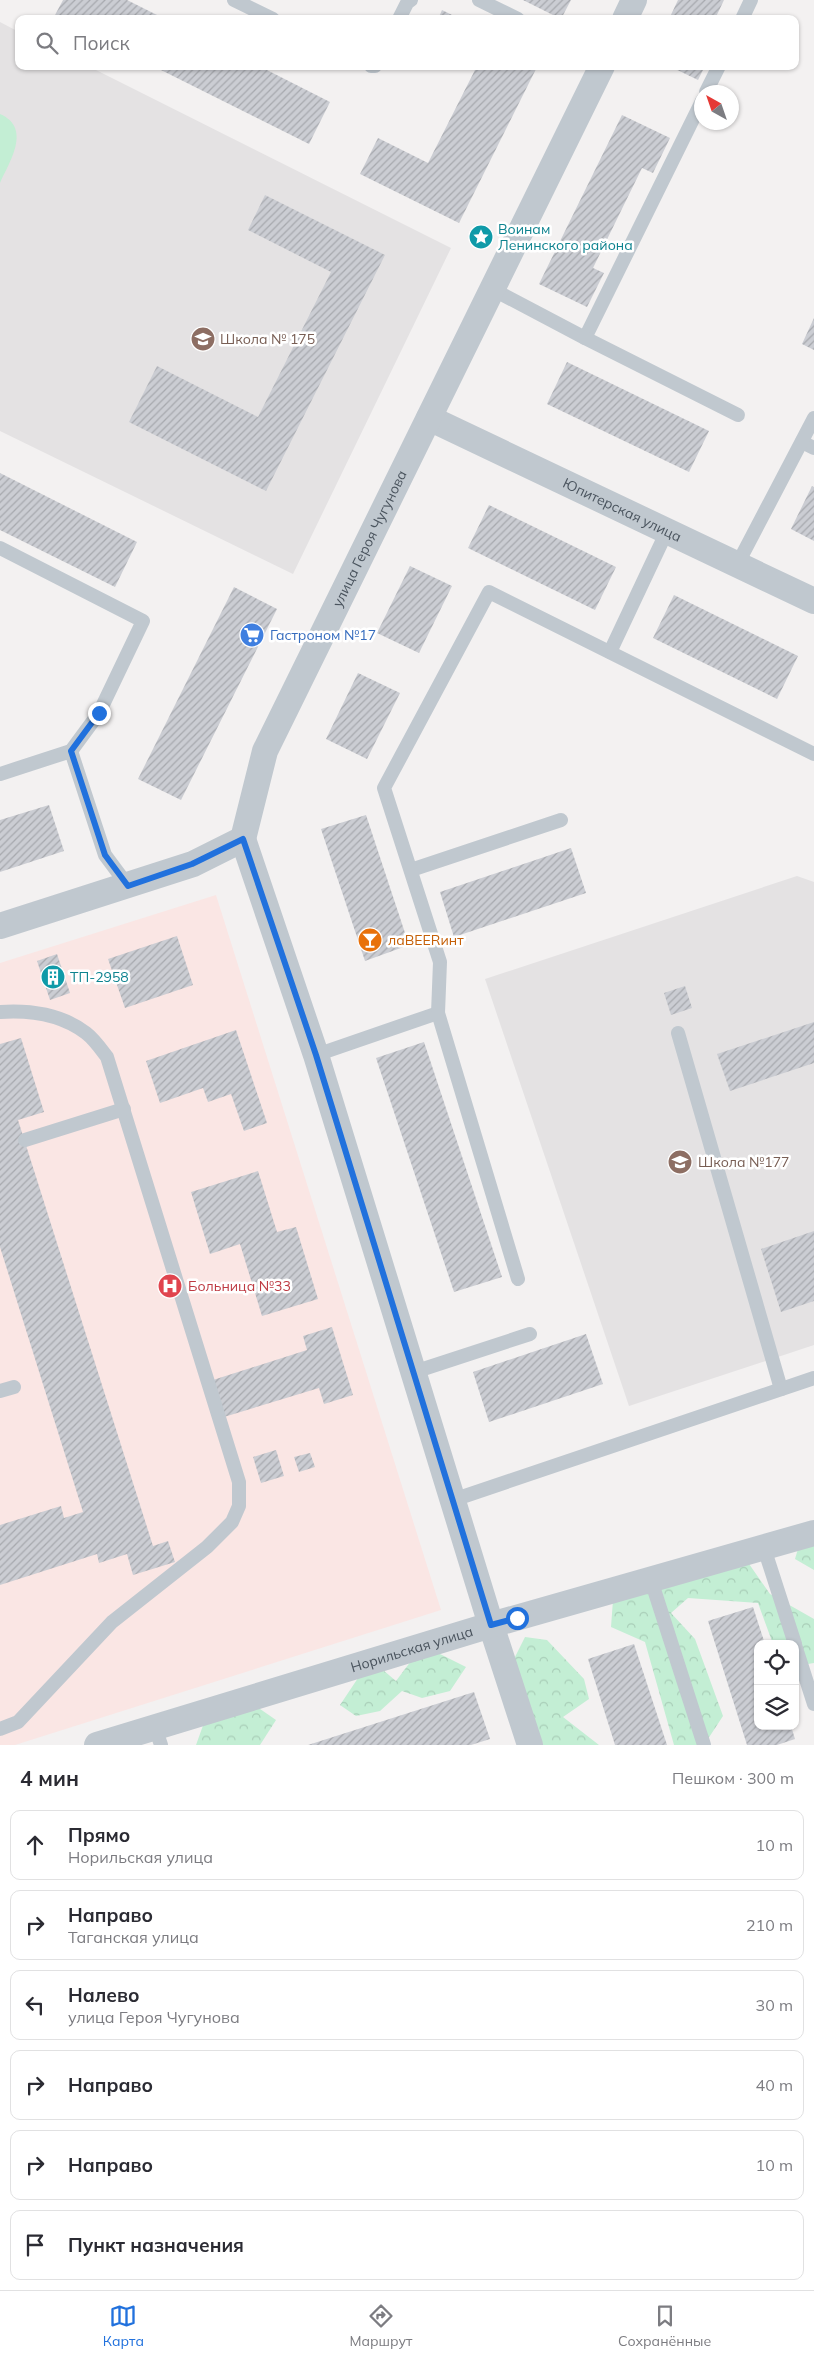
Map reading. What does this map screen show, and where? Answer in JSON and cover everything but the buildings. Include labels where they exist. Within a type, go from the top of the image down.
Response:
[{"type":"street","points":[[627,15],[634,0]]},
{"type":"street","name":"улица Героя Чугунова","points":[[243,839],[265,751],[600,70]]},
{"type":"street","name":"Юпитерская улица","points":[[429,418],[814,601]]},
{"type":"street","points":[[0,926],[192,864],[243,839],[316,1055],[491,1625],[530,1745]]},
{"type":"street","name":"Норильская улица","points":[[97,1745],[158,1736],[491,1625],[814,1534]]},
{"type":"lane","points":[[234,0],[265,15]]},
{"type":"lane","points":[[479,0],[510,15]]},
{"type":"lane","points":[[744,15],[751,0]]},
{"type":"lane","points":[[401,15],[406,1]]},
{"type":"lane","points":[[710,85],[717,70]]},
{"type":"lane","points":[[585,338],[694,117]]},
{"type":"lane","points":[[492,289],[738,415]]},
{"type":"lane","points":[[737,565],[808,445],[814,418]]},
{"type":"lane","points":[[610,652],[667,531]]},
{"type":"lane","points":[[0,548],[142,621],[99,713],[71,751],[0,774]]},
{"type":"lane","points":[[518,1279],[438,1013],[440,962],[384,788],[489,592],[814,754]]},
{"type":"lane","points":[[71,751],[105,855],[128,886]]},
{"type":"lane","points":[[411,870],[561,820]]},
{"type":"lane","points":[[0,1012],[29,1011],[59,1018],[87,1033],[107,1057],[197,1352],[239,1482],[239,1506],[232,1522],[207,1547],[112,1622],[18,1722],[0,1729]]},
{"type":"lane","points":[[316,1055],[438,1013]]},
{"type":"lane","points":[[678,1034],[782,1389]]},
{"type":"lane","points":[[25,1140],[124,1109]]},
{"type":"lane","points":[[414,1372],[530,1334]]},
{"type":"lane","points":[[453,1500],[814,1378]]},
{"type":"lane","points":[[764,1548],[793,1640]]},
{"type":"lane","points":[[652,1580],[704,1745]]},
{"type":"lane","points":[[799,1657],[814,1704]]},
{"type":"shaded area","name":"Школа № 175","points":[[0,22],[15,30],[15,70],[96,70],[451,248],[293,574],[0,431]]},
{"type":"shaded area","name":"Школа №177","points":[[797,876],[814,882],[814,1345],[629,1406],[485,979]]},
{"type":"shaded area","name":"Больница №33","points":[[216,895],[441,1610],[15,1745],[0,1745],[0,963]]},
{"type":"green space","points":[[0,114],[10,120],[17,136],[13,155],[0,183]]},
{"type":"green space","points":[[814,1528],[814,1570],[795,1559],[803,1532]]},
{"type":"green space","points":[[747,1561],[770,1594],[814,1619],[814,1663],[799,1665],[799,1640],[772,1640],[758,1603],[688,1598],[671,1613],[695,1639],[723,1716],[704,1745],[674,1745],[645,1642],[611,1627],[613,1600]]},
{"type":"green space","points":[[525,1637],[547,1640],[584,1679],[589,1699],[563,1717],[599,1745],[543,1745],[514,1659]]},
{"type":"green space","points":[[434,1651],[466,1667],[450,1691],[422,1698],[402,1691],[380,1711],[356,1716],[340,1705],[358,1678],[383,1670],[396,1681],[411,1661]]},
{"type":"green space","points":[[253,1704],[276,1720],[260,1745],[196,1745],[205,1720]]},
{"type":"place","name":"Воинам Ленинского района","points":[[481,237]]},
{"type":"place","name":"Школа № 175","points":[[203,339]]},
{"type":"place","name":"Гастроном №17","points":[[252,635]]},
{"type":"place","name":"лаBEERинт","points":[[370,940]]},
{"type":"place","name":"ТП-2958","points":[[53,977]]},
{"type":"place","name":"Школа №177","points":[[680,1162]]},
{"type":"place","name":"Больница №33","points":[[170,1286]]},
{"type":"route","points":[[99,713],[71,751],[105,855],[128,886],[192,864],[243,839],[316,1055],[491,1625],[517,1618]]}]
